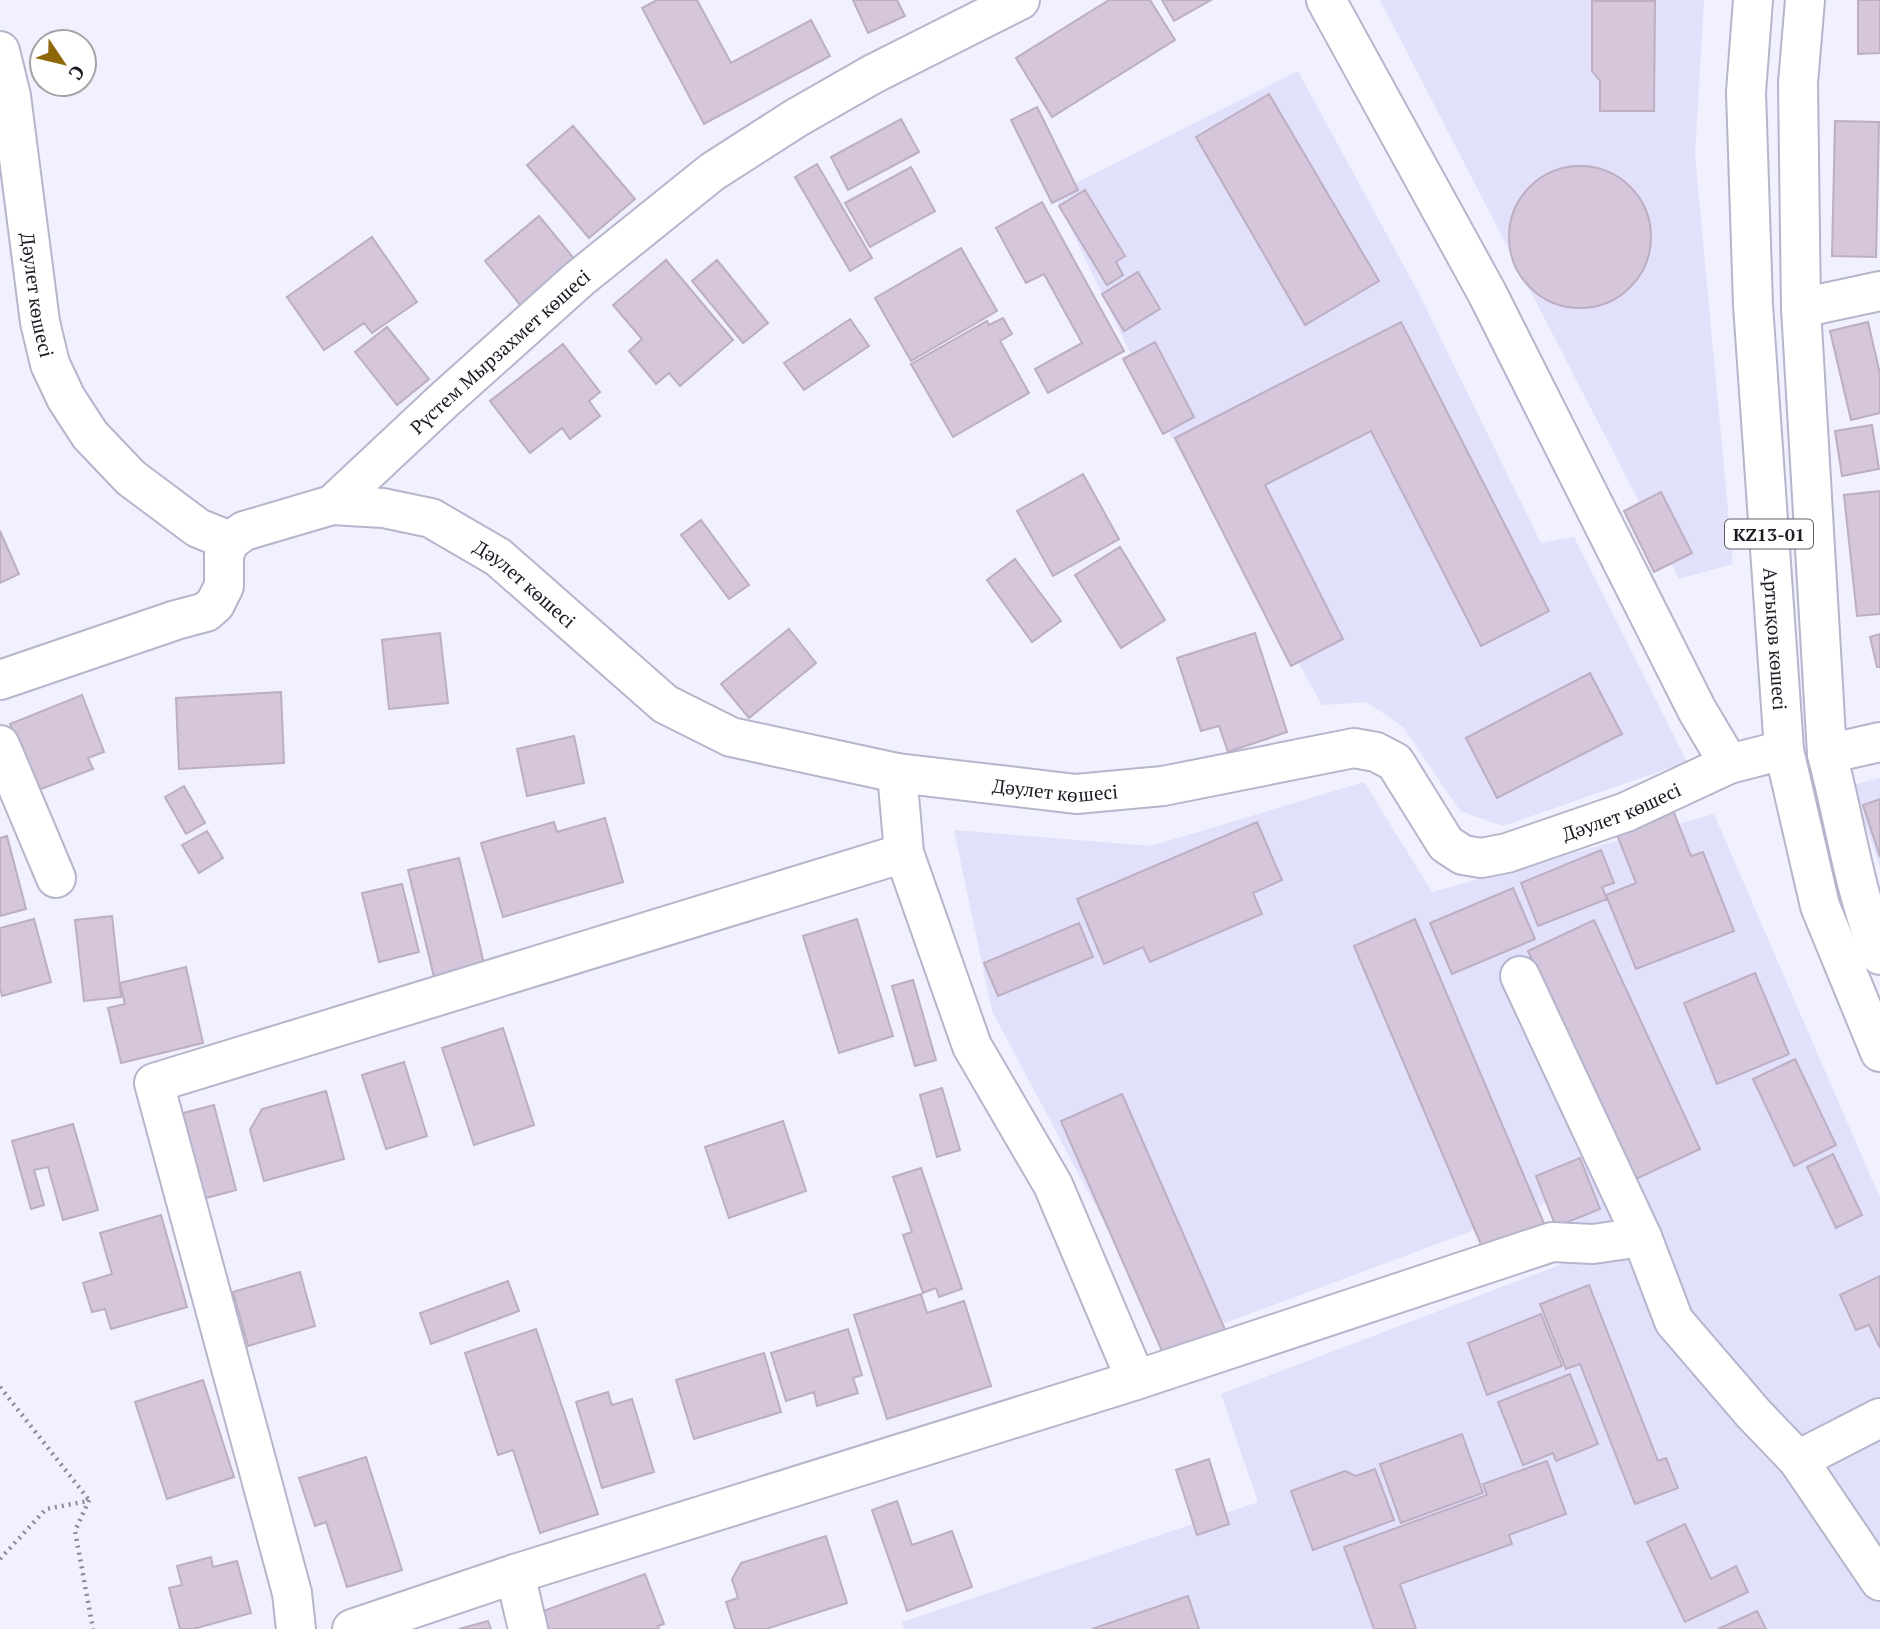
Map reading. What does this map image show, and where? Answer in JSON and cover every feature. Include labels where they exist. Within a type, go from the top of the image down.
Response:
[{"type":"main road","name":"Рүстем Мырзахмет көшесі","points":[[230,541],[244,531],[332,505],[579,279],[712,172],[796,118],[873,74],[1020,0]]},
{"type":"main road","points":[[1325,0],[1487,293],[1697,710],[1729,764]]},
{"type":"main road","name":"Артықов көшесі","points":[[1753,0],[1746,92],[1753,305],[1784,750],[1820,906],[1880,1052]]},
{"type":"main road","points":[[1805,0],[1798,83],[1801,308],[1827,754],[1841,805],[1852,866],[1880,955]]},
{"type":"main road","name":"Дәулет көшесі","points":[[0,51],[11,96],[40,322],[50,364],[66,398],[90,435],[131,478],[198,528],[230,541]]},
{"type":"main road","points":[[1801,308],[1880,291]]},
{"type":"main road","name":"Дәулет көшесі","points":[[332,505],[383,508],[431,518],[498,557],[665,704],[731,737],[897,773],[1076,794],[1163,786],[1354,748],[1376,752],[1395,762],[1446,844],[1463,855],[1480,858],[1507,853],[1626,812],[1729,764],[1784,750]]},
{"type":"main road","points":[[0,680],[206,612],[215,604],[224,586],[224,554],[230,541]]},
{"type":"main road","points":[[1827,754],[1880,742]]},
{"type":"main road","points":[[0,745],[55,878]]},
{"type":"main road","points":[[897,773],[904,853],[972,1046],[1053,1185],[1136,1380]]},
{"type":"main road","points":[[296,1629],[292,1593],[154,1083],[904,853]]},
{"type":"main road","points":[[1520,976],[1642,1237],[1674,1321],[1753,1413],[1798,1460],[1880,1581]]},
{"type":"main road","points":[[352,1629],[515,1574],[1136,1380],[1552,1242],[1593,1244],[1642,1237]]},
{"type":"main road","points":[[1798,1460],[1880,1418]]},
{"type":"main road","points":[[515,1574],[528,1629]]},
{"type":"path","points":[[0,1387],[89,1500]]},
{"type":"path","points":[[0,1559],[46,1509],[89,1500]]},
{"type":"path","points":[[89,1500],[75,1531],[93,1629]]},
{"type":"shaded area","points":[[1380,0],[1704,0],[1695,155],[1733,564],[1679,579]]},
{"type":"shaded area","points":[[1298,71],[1418,292],[1541,543],[1574,537],[1687,762],[1503,826],[1460,811],[1403,727],[1367,702],[1322,705],[1164,423],[1054,194]]},
{"type":"shaded area","points":[[1880,778],[1880,867],[1852,785]]},
{"type":"shaded area","points":[[1364,782],[1432,892],[1714,814],[1880,1198],[1880,1629],[904,1629],[902,1622],[1258,1502],[1221,1394],[1588,1254],[1563,1197],[1169,1344],[992,1011],[954,830],[1151,846]]},
{"type":"building","points":[[657,0],[697,0],[731,63],[811,20],[830,56],[704,124],[642,8]]},
{"type":"building","points":[[853,0],[897,0],[905,16],[868,33]]},
{"type":"building","points":[[1109,0],[1150,0],[1175,40],[1052,117],[1016,58]]},
{"type":"building","points":[[1162,0],[1211,0],[1174,21]]},
{"type":"building","points":[[1858,0],[1880,0],[1880,53],[1858,54]]},
{"type":"building","points":[[1592,1],[1655,1],[1654,111],[1600,111],[1600,81],[1592,71]]},
{"type":"building","points":[[1269,94],[1379,281],[1305,325],[1196,137]]},
{"type":"building","points":[[1037,107],[1078,190],[1052,203],[1011,120]]},
{"type":"building","points":[[901,119],[919,152],[848,190],[831,157]]},
{"type":"building","points":[[1835,121],[1879,122],[1876,257],[1832,256]]},
{"type":"building","points":[[573,126],[635,199],[589,238],[527,165]]},
{"type":"building","points":[[817,164],[872,258],[850,271],[795,177]]},
{"type":"building","points":[[1580,166],[1607,172],[1630,187],[1645,210],[1651,237],[1645,264],[1630,287],[1607,302],[1580,308],[1553,302],[1530,287],[1515,264],[1509,237],[1515,210],[1530,187],[1553,172]]},
{"type":"building","points":[[911,167],[935,211],[870,247],[845,203]]},
{"type":"building","points":[[1085,190],[1125,256],[1116,262],[1123,275],[1107,285],[1059,206]]},
{"type":"building","points":[[1042,202],[1124,351],[1048,393],[1035,369],[1082,343],[1044,274],[1026,283],[996,228]]},
{"type":"building","points":[[539,216],[576,261],[521,306],[485,261]]},
{"type":"building","points":[[372,237],[417,302],[372,333],[364,323],[324,350],[287,297]]},
{"type":"building","points":[[961,248],[997,311],[911,361],[875,298]]},
{"type":"building","points":[[666,260],[733,340],[680,386],[669,373],[656,384],[629,351],[642,339],[613,305]]},
{"type":"building","points":[[717,260],[768,323],[743,343],[692,281]]},
{"type":"building","points":[[1138,272],[1160,309],[1124,331],[1102,294]]},
{"type":"building","points":[[1003,318],[1012,334],[1000,341],[1029,393],[953,437],[911,364],[987,321],[989,325]]},
{"type":"building","points":[[850,319],[869,346],[804,390],[784,363]]},
{"type":"building","points":[[1401,322],[1549,611],[1481,646],[1371,431],[1265,485],[1343,639],[1291,666],[1175,438]]},
{"type":"building","points":[[1868,322],[1880,374],[1880,413],[1851,420],[1830,331]]},
{"type":"building","points":[[387,327],[429,379],[397,405],[355,352]]},
{"type":"building","points":[[1155,342],[1194,417],[1163,434],[1123,359]]},
{"type":"building","points":[[563,344],[600,392],[589,401],[600,416],[570,439],[562,428],[530,453],[490,401]]},
{"type":"building","points":[[1872,425],[1879,469],[1842,476],[1835,431]]},
{"type":"building","points":[[1083,474],[1119,539],[1053,576],[1017,511]]},
{"type":"building","points":[[1880,491],[1880,614],[1857,616],[1844,495]]},
{"type":"building","points":[[1661,492],[1692,553],[1654,572],[1624,511]]},
{"type":"building","points":[[701,520],[749,585],[729,599],[681,535]]},
{"type":"building","points":[[0,531],[19,574],[0,583]]},
{"type":"building","points":[[1120,547],[1165,620],[1121,648],[1075,575]]},
{"type":"building","points":[[1015,559],[1061,621],[1032,642],[987,580]]},
{"type":"building","points":[[789,629],[816,663],[749,718],[721,684]]},
{"type":"building","points":[[440,633],[448,703],[389,709],[382,640]]},
{"type":"building","points":[[1255,633],[1287,732],[1228,752],[1219,726],[1201,731],[1177,658]]},
{"type":"building","points":[[1880,634],[1880,667],[1877,667],[1870,637]]},
{"type":"building","points":[[1590,673],[1622,734],[1497,798],[1466,738]]},
{"type":"building","points":[[281,692],[284,763],[179,769],[176,698]]},
{"type":"building","points":[[82,695],[104,752],[88,758],[93,769],[36,791],[10,724]]},
{"type":"building","points":[[574,736],[584,783],[527,796],[517,749]]},
{"type":"building","points":[[184,786],[205,823],[186,834],[165,797]]},
{"type":"building","points":[[1880,799],[1880,857],[1863,805]]},
{"type":"building","points":[[1673,810],[1691,856],[1703,852],[1734,931],[1636,969],[1606,895],[1636,883],[1616,832]]},
{"type":"building","points":[[605,818],[623,882],[503,917],[481,843],[554,822],[557,832]]},
{"type":"building","points":[[1257,822],[1282,880],[1253,893],[1262,914],[1150,962],[1143,947],[1104,964],[1077,899]]},
{"type":"building","points":[[207,831],[223,858],[199,873],[182,845]]},
{"type":"building","points":[[7,836],[26,909],[0,916],[0,838]]},
{"type":"building","points":[[1601,850],[1614,883],[1602,887],[1607,899],[1538,926],[1521,883]]},
{"type":"building","points":[[459,858],[485,968],[435,981],[408,870]]},
{"type":"building","points":[[402,884],[419,952],[379,962],[362,893]]},
{"type":"building","points":[[1513,888],[1535,939],[1452,974],[1430,923]]},
{"type":"building","points":[[112,916],[121,997],[84,1001],[75,920]]},
{"type":"building","points":[[34,919],[51,982],[2,996],[0,928]]},
{"type":"building","points":[[857,919],[893,1036],[839,1053],[803,936]]},
{"type":"building","points":[[1415,919],[1546,1228],[1485,1254],[1354,946]]},
{"type":"building","points":[[1594,920],[1700,1149],[1634,1180],[1528,951]]},
{"type":"building","points":[[1079,923],[1093,957],[998,996],[984,963]]},
{"type":"building","points":[[186,967],[203,1043],[121,1063],[108,1008],[125,1004],[120,983]]},
{"type":"building","points":[[1755,973],[1789,1054],[1717,1084],[1684,1003]]},
{"type":"building","points":[[913,980],[936,1060],[915,1066],[892,986]]},
{"type":"building","points":[[503,1028],[534,1125],[474,1145],[442,1048]]},
{"type":"building","points":[[1795,1059],[1836,1145],[1794,1166],[1753,1079]]},
{"type":"building","points":[[404,1062],[427,1136],[386,1149],[362,1075]]},
{"type":"building","points":[[942,1088],[960,1150],[937,1157],[920,1095]]},
{"type":"building","points":[[326,1091],[344,1159],[264,1181],[250,1130],[262,1109]]},
{"type":"building","points":[[1122,1094],[1230,1341],[1169,1367],[1061,1121]]},
{"type":"building","points":[[214,1105],[236,1190],[195,1201],[172,1116]]},
{"type":"building","points":[[783,1121],[806,1191],[729,1218],[705,1147]]},
{"type":"building","points":[[73,1124],[98,1210],[63,1220],[48,1167],[34,1170],[44,1205],[31,1209],[12,1141]]},
{"type":"building","points":[[1833,1154],[1862,1215],[1836,1228],[1807,1167]]},
{"type":"building","points":[[1580,1158],[1600,1209],[1556,1227],[1536,1176]]},
{"type":"building","points":[[921,1168],[962,1289],[939,1297],[936,1288],[923,1293],[903,1235],[912,1232],[893,1177]]},
{"type":"building","points":[[161,1215],[187,1307],[111,1329],[105,1309],[92,1312],[83,1283],[112,1274],[100,1233]]},
{"type":"building","points":[[300,1272],[315,1326],[248,1346],[233,1292]]},
{"type":"building","points":[[1880,1276],[1880,1348],[1869,1325],[1856,1330],[1840,1295]]},
{"type":"building","points":[[508,1281],[519,1311],[431,1344],[420,1313]]},
{"type":"building","points":[[1589,1285],[1658,1461],[1666,1458],[1678,1488],[1635,1504],[1580,1364],[1566,1369],[1540,1304]]},
{"type":"building","points":[[921,1294],[927,1313],[964,1301],[991,1386],[887,1419],[854,1315]]},
{"type":"building","points":[[1541,1314],[1562,1366],[1487,1395],[1468,1343]]},
{"type":"building","points":[[536,1329],[598,1514],[540,1533],[513,1450],[498,1455],[465,1353]]},
{"type":"building","points":[[848,1329],[862,1375],[853,1378],[858,1393],[817,1406],[814,1392],[786,1401],[771,1353]]},
{"type":"building","points":[[764,1353],[781,1412],[694,1439],[676,1380]]},
{"type":"building","points":[[1570,1374],[1598,1444],[1556,1461],[1553,1453],[1523,1465],[1498,1402]]},
{"type":"building","points":[[203,1380],[234,1477],[167,1499],[135,1402]]},
{"type":"building","points":[[608,1392],[612,1405],[632,1399],[654,1472],[602,1488],[576,1402]]},
{"type":"building","points":[[1462,1434],[1483,1493],[1401,1523],[1380,1464]]},
{"type":"building","points":[[366,1457],[402,1570],[347,1587],[326,1522],[315,1526],[299,1478]]},
{"type":"building","points":[[1209,1459],[1229,1524],[1197,1535],[1176,1470]]},
{"type":"building","points":[[1547,1461],[1566,1514],[1509,1535],[1512,1544],[1400,1584],[1416,1629],[1374,1629],[1344,1547],[1487,1495],[1483,1484]]},
{"type":"building","points":[[1375,1469],[1394,1520],[1313,1550],[1291,1491],[1345,1471],[1356,1476]]},
{"type":"building","points":[[897,1501],[912,1545],[952,1531],[972,1587],[907,1611],[872,1510]]},
{"type":"building","points":[[1685,1524],[1711,1579],[1736,1566],[1748,1592],[1685,1622],[1647,1542]]},
{"type":"building","points":[[826,1536],[847,1603],[766,1629],[735,1629],[726,1602],[738,1598],[732,1579],[741,1563]]},
{"type":"building","points":[[211,1557],[213,1567],[237,1561],[251,1613],[193,1629],[180,1629],[169,1588],[182,1585],[177,1566]]},
{"type":"building","points":[[645,1574],[664,1624],[658,1626],[659,1629],[541,1629],[535,1614]]},
{"type":"building","points":[[1188,1596],[1199,1629],[1092,1629]]},
{"type":"building","points":[[1757,1611],[1766,1629],[1718,1629]]},
{"type":"building","points":[[488,1621],[491,1629],[459,1629]]}]
